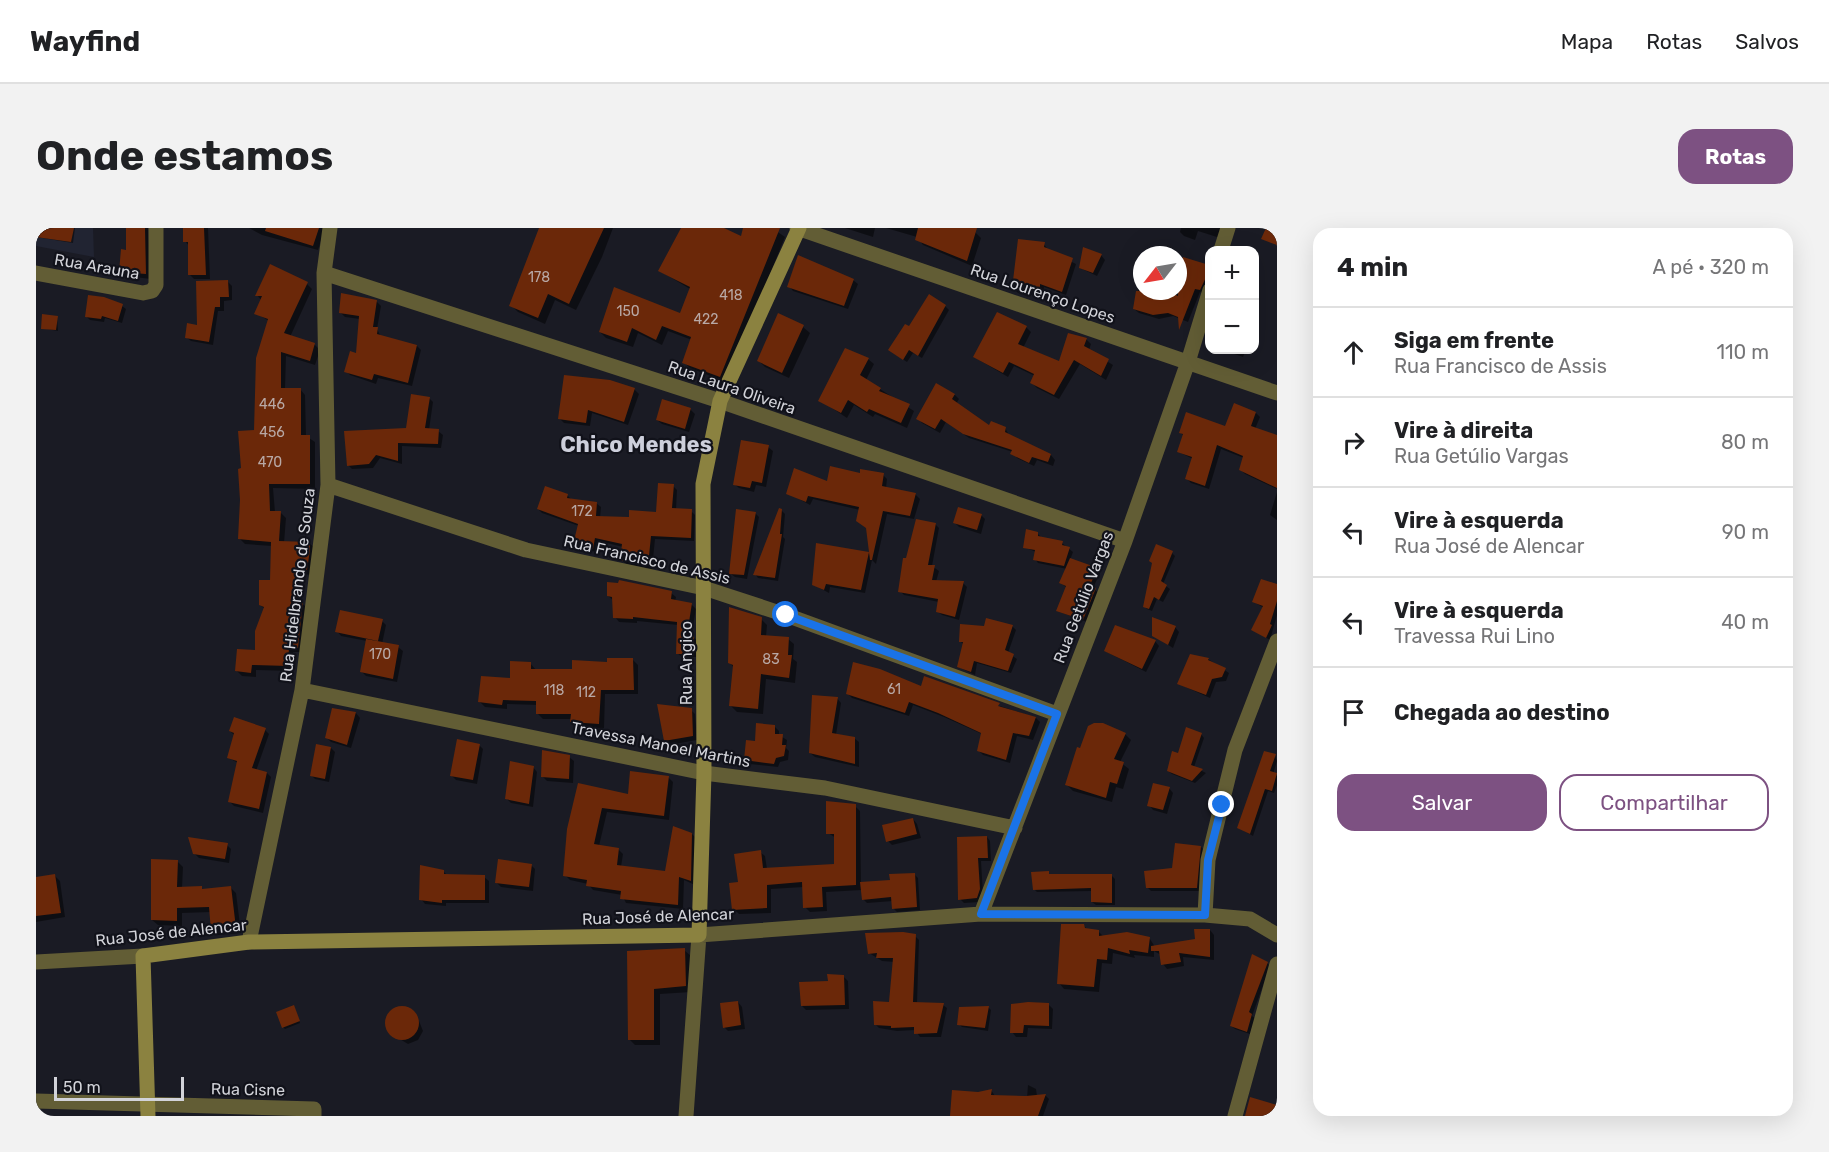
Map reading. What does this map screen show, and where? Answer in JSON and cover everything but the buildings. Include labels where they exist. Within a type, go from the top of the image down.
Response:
[{"type":"street","name":"Rua Arauna","points":[[36,273],[143,293],[152,291],[156,285],[156,228]]},
{"type":"street","name":"Rua Hidelbrando de Souza","points":[[249,942],[302,690],[328,485],[324,273],[330,228]]},
{"type":"street","name":"Rua Lourenço Lopes","points":[[798,228],[1277,393]]},
{"type":"street","name":"Rua Angico","points":[[686,1116],[699,935],[704,773],[703,484],[720,400],[798,228]]},
{"type":"street","points":[[1222,246],[1228,228]]},
{"type":"street","name":"Rua Laura Oliveira","points":[[324,273],[720,400],[1125,541]]},
{"type":"street","name":"Rua Getúlio Vargas","points":[[981,914],[1125,541],[1188,362],[1206,300]]},
{"type":"street","name":"Rua Francisco de Assis","points":[[328,485],[526,550],[704,588],[786,615],[1057,714]]},
{"type":"street","points":[[1205,915],[1208,860],[1235,750],[1277,641]]},
{"type":"street","name":"Travessa Manoel Martins","points":[[302,690],[704,773],[825,788],[1015,828]]},
{"type":"street","name":"Rua José de Alencar","points":[[36,962],[143,956],[249,942],[699,935],[981,914],[1205,915],[1250,919],[1277,935]]},
{"type":"street","points":[[143,956],[148,1110]]},
{"type":"street","points":[[1235,1116],[1277,964]]},
{"type":"street","name":"Rua Cisne","points":[[36,1101],[148,1110],[314,1112]]},
{"type":"shaded area","points":[[36,228],[93,228],[94,257],[36,246]]},
{"type":"district","name":"Chico Mendes","points":[[636,444]]},
{"type":"route","points":[[786,615],[1057,714],[981,914],[1205,915],[1208,860],[1222,805]]}]
